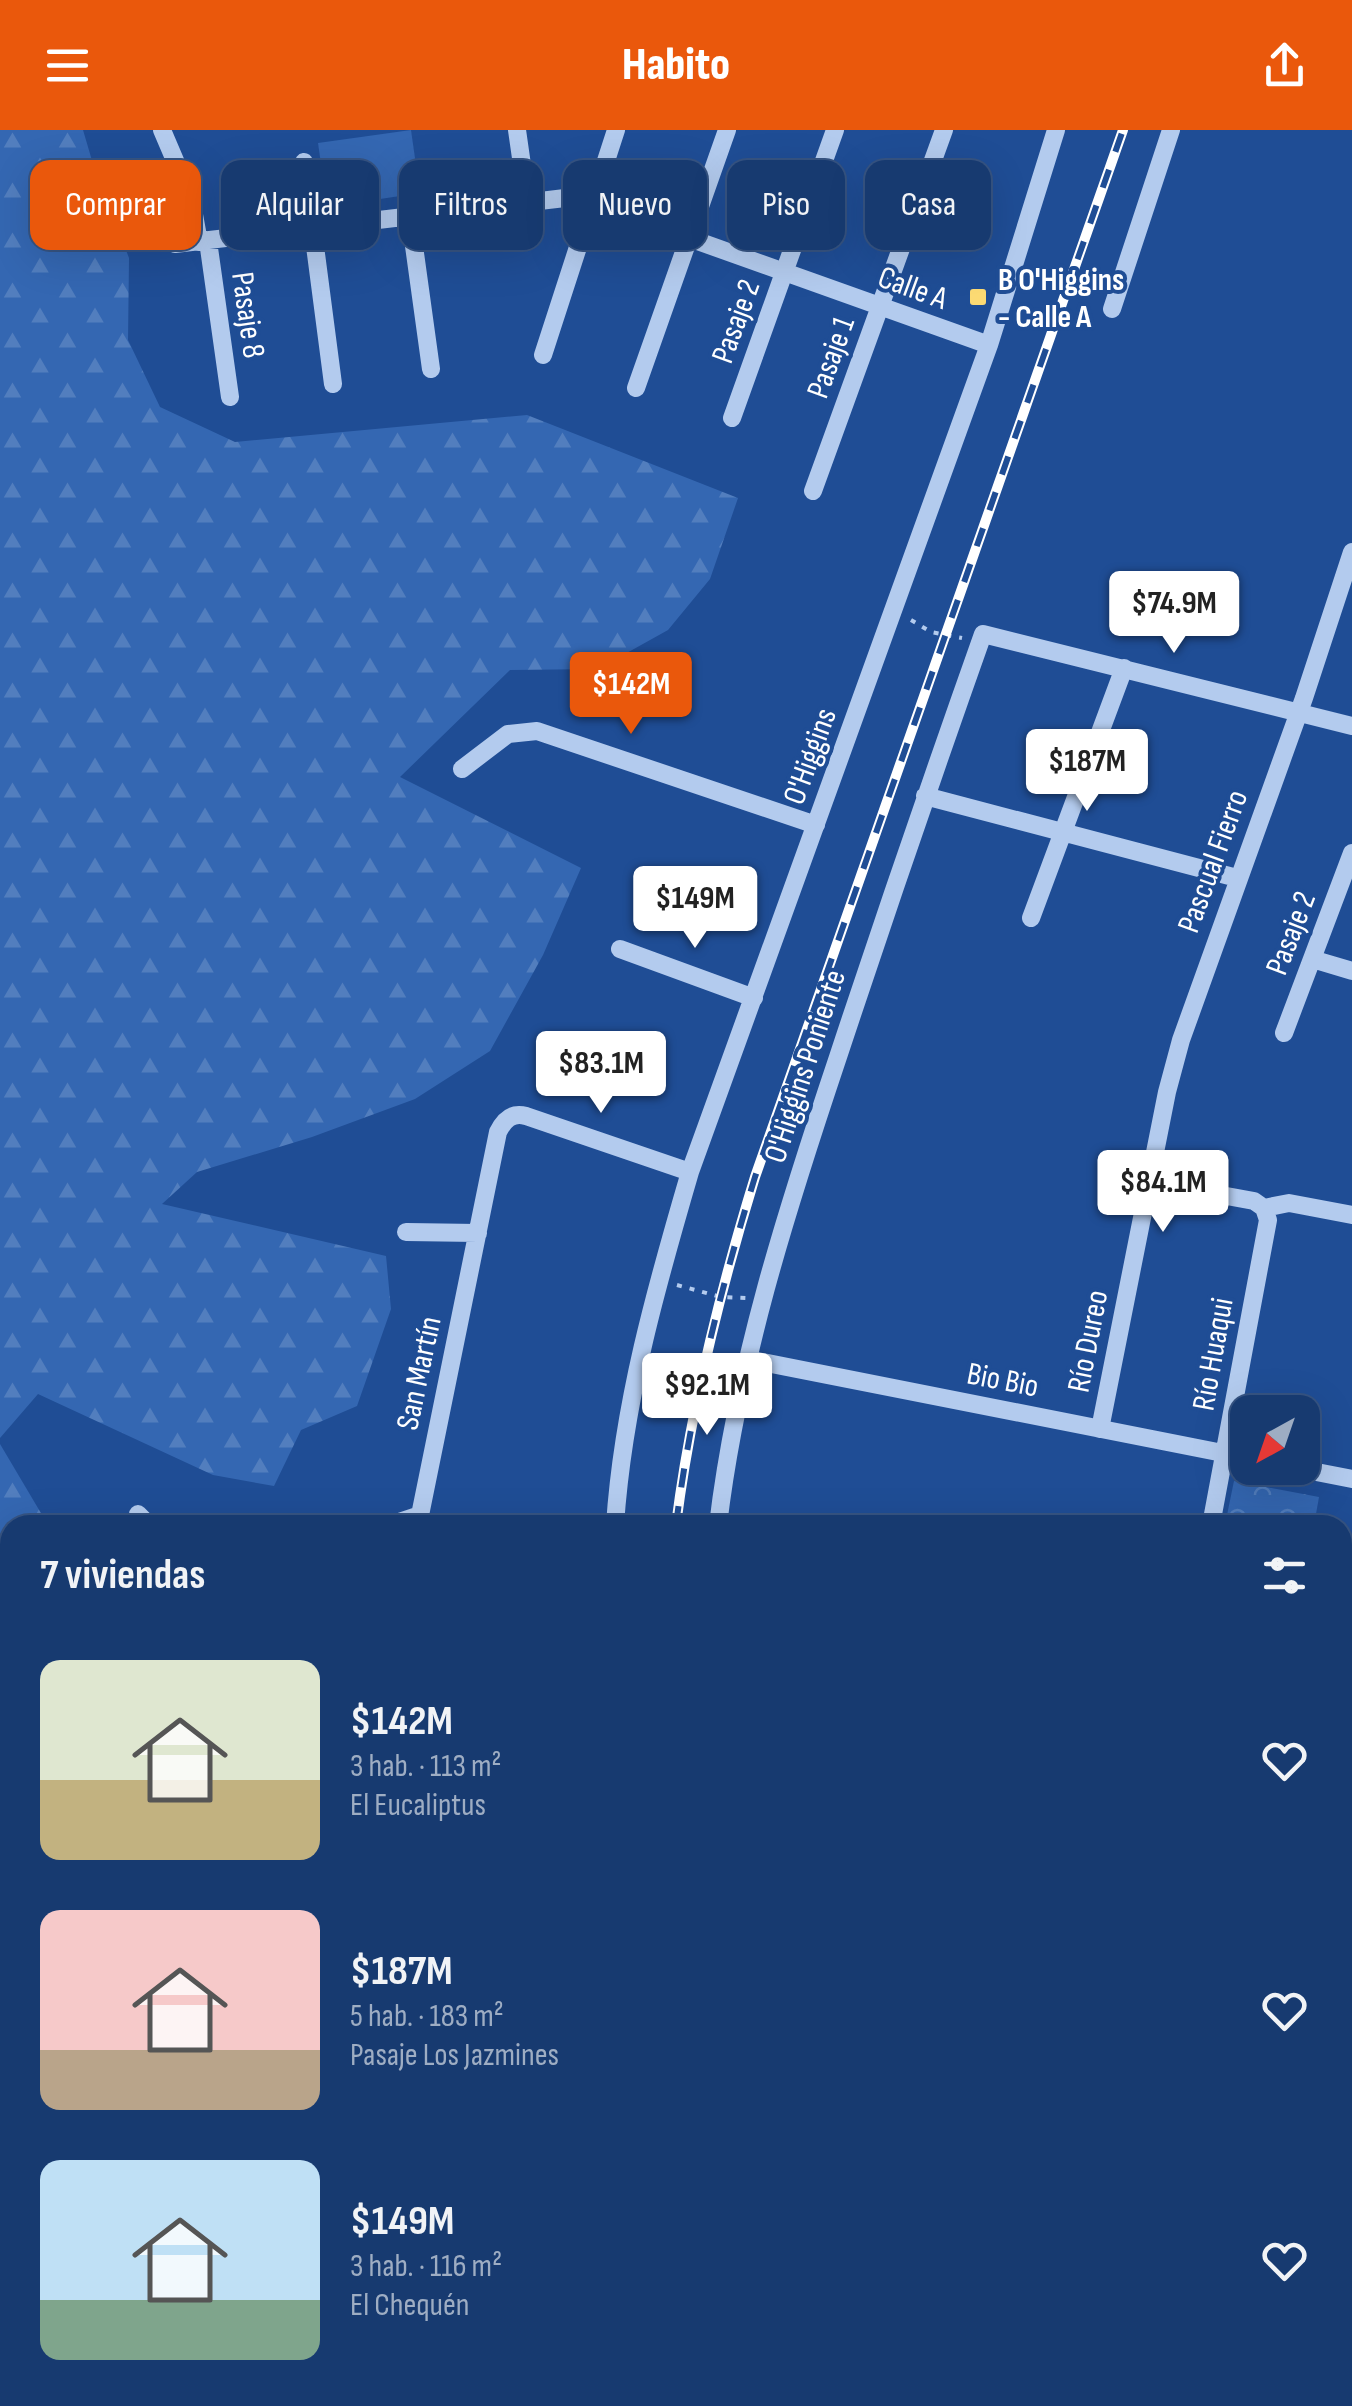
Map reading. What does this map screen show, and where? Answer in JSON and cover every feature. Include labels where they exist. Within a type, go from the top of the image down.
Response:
[{"type":"street","name":"Pasaje 8","points":[[162,130],[191,198],[203,241],[230,397]]},
{"type":"street","points":[[517,130],[521,160]]},
{"type":"street","points":[[606,160],[616,130]]},
{"type":"street","points":[[707,187],[727,130]]},
{"type":"street","name":"Pasaje 2","points":[[732,418],[835,130]]},
{"type":"street","name":"Pasaje 1","points":[[813,491],[944,130]]},
{"type":"street","name":"O'Higgins","points":[[617,1515],[626,1427],[658,1279],[690,1172],[989,346],[1056,130]]},
{"type":"street","points":[[1112,310],[1171,130]]},
{"type":"street","name":"Calle A","points":[[203,241],[221,239]]},
{"type":"street","name":"Calle A","points":[[707,244],[989,346]]},
{"type":"street","points":[[315,250],[333,384]]},
{"type":"street","points":[[415,250],[431,369]]},
{"type":"street","points":[[543,355],[576,250]]},
{"type":"street","points":[[636,388],[685,250]]},
{"type":"street","name":"Pascual Fierro","points":[[1184,1031],[1352,552]]},
{"type":"street","points":[[983,634],[1352,726]]},
{"type":"street","name":"O'Higgins Poniente","points":[[720,1515],[747,1359],[810,1140],[983,634]]},
{"type":"street","points":[[1031,918],[1124,668]]},
{"type":"street","points":[[462,769],[508,734],[537,731],[816,825]]},
{"type":"street","points":[[925,796],[1237,878]]},
{"type":"street","name":"Pasaje 2","points":[[1284,1033],[1352,853]]},
{"type":"street","points":[[620,949],[754,998]]},
{"type":"street","points":[[1312,959],[1352,970]]},
{"type":"street","name":"Río Dureo","points":[[1100,1429],[1184,1031]]},
{"type":"street","name":"San Martín","points":[[420,1515],[498,1132],[510,1117],[526,1116],[690,1172]]},
{"type":"street","points":[[1150,1182],[1254,1201],[1264,1208],[1284,1203],[1352,1215]]},
{"type":"street","name":"Río Huaqui","points":[[1213,1515],[1268,1220],[1264,1208]]},
{"type":"street","points":[[406,1232],[478,1233]]},
{"type":"street","name":"Bio Bio","points":[[747,1359],[1230,1454]]},
{"type":"street","points":[[1320,1472],[1352,1478]]},
{"type":"path","points":[[892,613],[944,636],[957,639],[983,634]]},
{"type":"path","points":[[658,1279],[720,1297],[764,1298]]},
{"type":"green space","points":[[0,130],[83,130],[92,160],[30,160],[30,250],[126,250],[128,340],[160,407],[235,442],[527,415],[738,498],[710,579],[668,630],[598,669],[510,670],[400,777],[581,868],[543,955],[490,1051],[415,1099],[312,1137],[197,1172],[162,1204],[386,1256],[391,1309],[357,1406],[301,1430],[274,1486],[213,1475],[38,1394],[0,1438]]},
{"type":"green space","points":[[411,130],[415,160],[399,160],[399,196],[379,199],[379,160],[320,160],[318,143]]},
{"type":"green space","points":[[0,1444],[42,1515],[0,1515]]},
{"type":"green space","points":[[1233,1485],[1255,1485],[1319,1497],[1316,1515],[1227,1515]]},
{"type":"railway","points":[[678,1515],[708,1349],[755,1177],[1123,130]]},
{"type":"place","name":"B O'Higgins - Calle A","points":[[978,297]]}]
